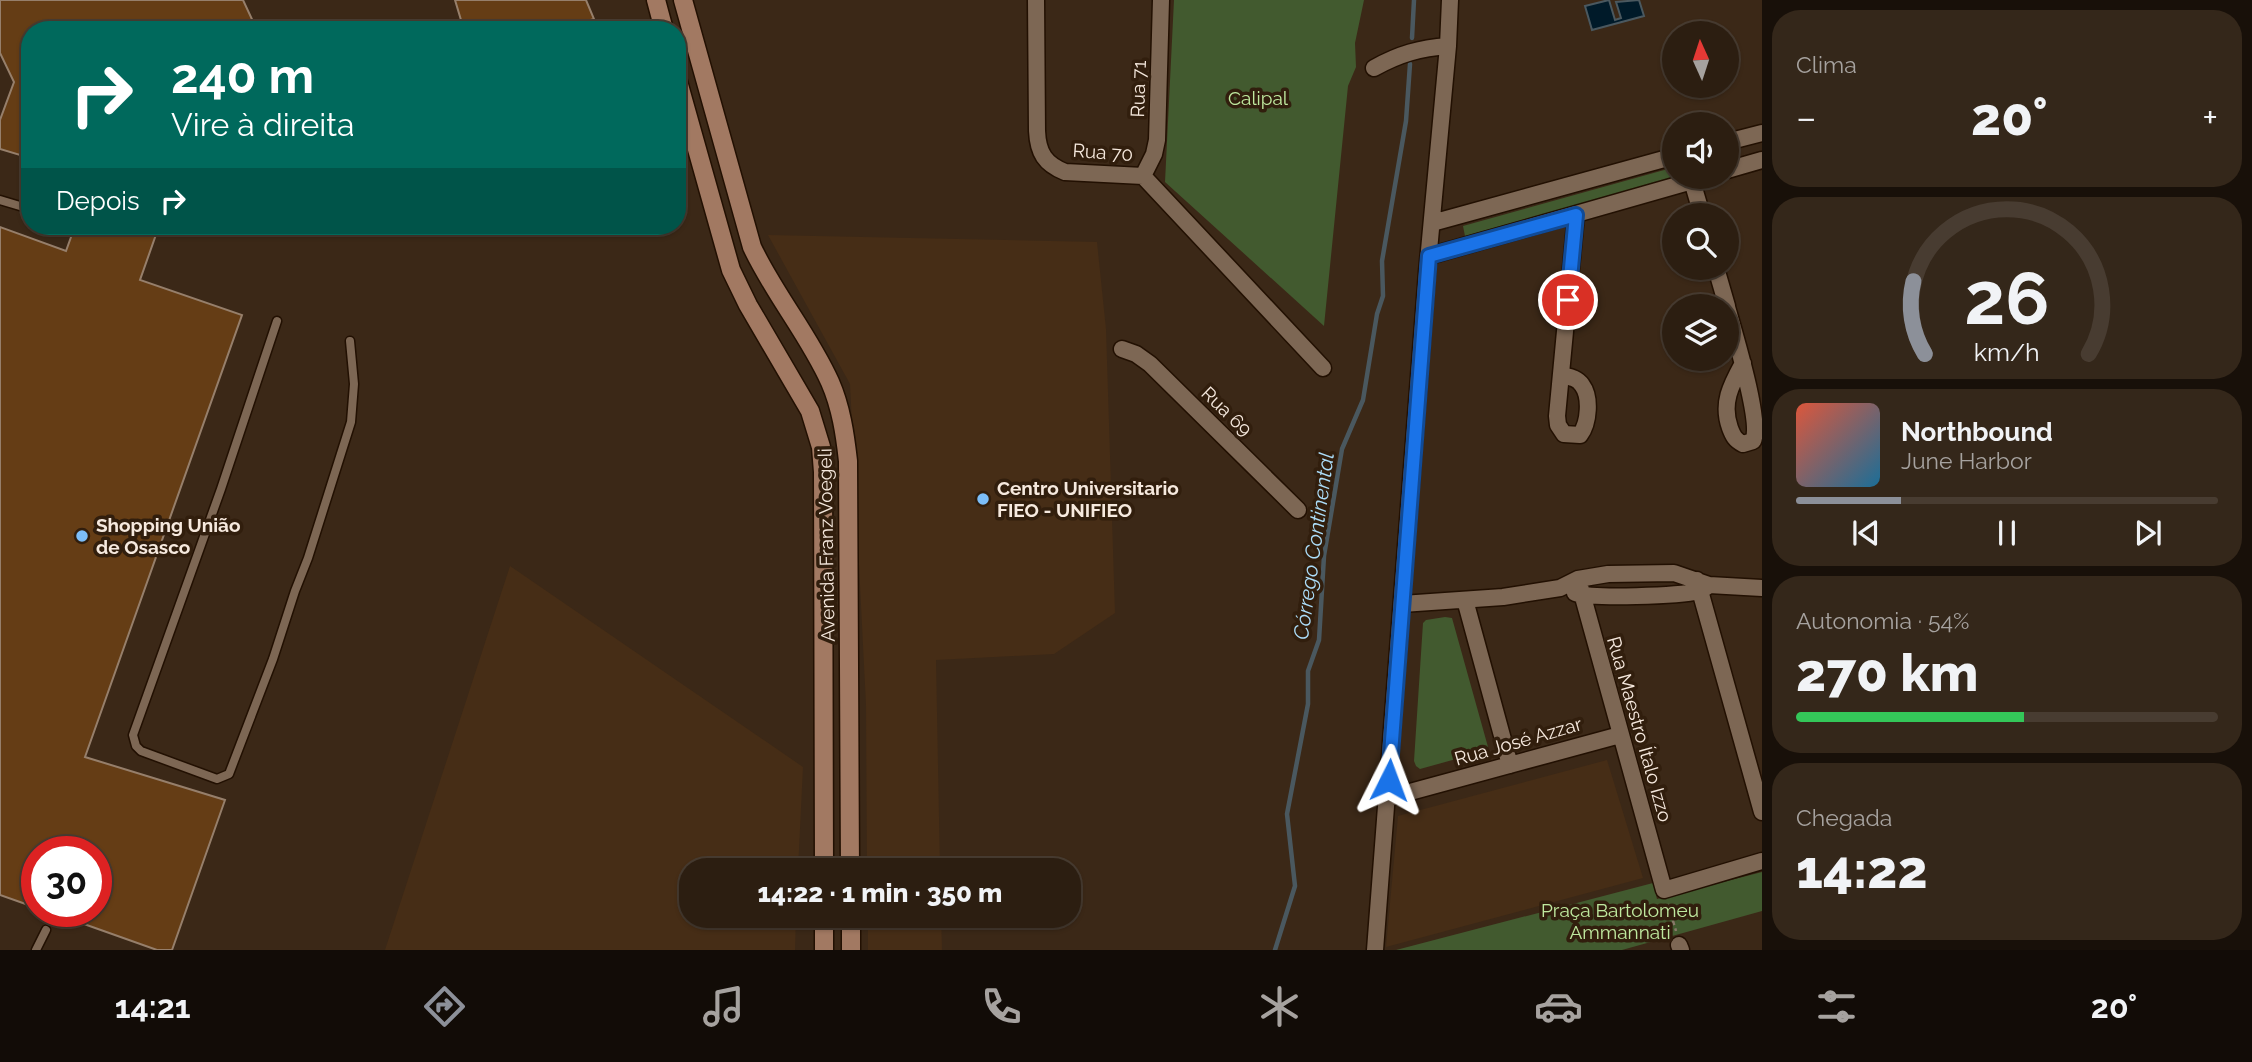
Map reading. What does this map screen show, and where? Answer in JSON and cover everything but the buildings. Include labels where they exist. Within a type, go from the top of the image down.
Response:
[{"type":"main road","points":[[656,0],[662,21]]},
{"type":"main road","name":"Avenida Franz Voegeli","points":[[683,0],[752,247],[823,370],[837,402],[848,460],[850,858]]},
{"type":"main road","name":"Avenida Franz Voegeli","points":[[686,111],[731,270],[810,411],[821,447],[824,858]]},
{"type":"main road","points":[[692,133],[702,136],[716,147],[733,184]]},
{"type":"main road","points":[[799,391],[815,383],[823,370]]},
{"type":"main road","points":[[810,411],[837,402]]},
{"type":"main road","points":[[824,928],[824,950]]},
{"type":"main road","points":[[851,928],[851,950]]},
{"type":"street","name":"Rua 70","points":[[1036,0],[1037,146],[1041,155],[1055,168],[1065,172],[1143,176],[1324,368]]},
{"type":"street","name":"Rua 71","points":[[1143,176],[1154,154],[1157,140],[1161,0]]},
{"type":"street","points":[[1375,950],[1450,0]]},
{"type":"street","points":[[1374,68],[1406,52],[1448,46]]},
{"type":"street","points":[[1739,139],[1759,133],[1762,153]]},
{"type":"street","points":[[1432,223],[1662,160]]},
{"type":"street","points":[[1739,167],[1762,160]]},
{"type":"street","points":[[1429,256],[1665,189]]},
{"type":"street","points":[[1562,375],[1576,215]]},
{"type":"street","name":"Rua 69","points":[[1122,349],[1136,354],[1150,364],[1298,510]]},
{"type":"street","points":[[1739,349],[1743,363]]},
{"type":"street","points":[[1402,604],[1503,597],[1580,587],[1608,574],[1674,573],[1703,585],[1762,588]]},
{"type":"street","points":[[1703,585],[1762,812]]},
{"type":"street","name":"Rua Maestro Ítalo Izzo","points":[[1580,587],[1664,890]]},
{"type":"street","points":[[1465,600],[1510,765]]},
{"type":"street","name":"Rua José Azzar","points":[[1388,798],[1620,735]]},
{"type":"street","points":[[1664,890],[1762,862]]},
{"type":"lane","points":[[0,200],[21,206]]},
{"type":"lane","points":[[277,321],[134,735],[136,746],[141,751],[216,779],[229,774],[273,659],[295,591],[309,558],[348,433],[354,402],[350,341]]},
{"type":"lane","points":[[36,950],[46,930]]},
{"type":"path","points":[[1664,890],[1680,947]]},
{"type":"shaded area","name":"Centro Universitario FIEO - UNIFIEO","points":[[768,235],[1097,242],[1106,329],[1115,613],[1054,654],[936,660],[940,858],[867,858],[866,705],[850,384]]},
{"type":"shaded area","points":[[510,566],[803,767],[799,858],[679,858],[679,928],[796,928],[795,950],[385,950]]},
{"type":"shaded area","points":[[1607,760],[1643,878],[1386,947],[1398,816]]},
{"type":"shaded area","points":[[868,928],[941,928],[942,950],[868,950]]},
{"type":"green space","name":"Calipal","points":[[1174,0],[1364,0],[1355,43],[1356,67],[1348,86],[1324,326],[1165,182]]},
{"type":"green space","points":[[1662,171],[1662,181],[1465,236],[1463,226]]},
{"type":"green space","points":[[1452,618],[1488,747],[1485,751],[1420,769],[1414,761],[1423,623],[1426,620]]},
{"type":"green space","name":"Praça Bartolomeu Ammannati","points":[[1762,872],[1762,911],[1622,950],[1396,950],[1653,883],[1657,899]]},
{"type":"water","points":[[1609,0],[1615,20],[1621,18],[1616,2],[1639,0],[1644,16],[1592,30],[1585,6]]},
{"type":"waterway","name":"Córrego Continental","points":[[1412,38],[1414,0]]},
{"type":"waterway","name":"Córrego Continental","points":[[1275,950],[1295,886],[1287,814],[1308,704],[1308,671],[1319,640],[1324,556],[1342,449],[1363,400],[1377,314],[1383,296],[1382,261],[1406,121],[1410,64]]},
{"type":"place","name":"Centro Universitario FIEO - UNIFIEO","points":[[983,499]]},
{"type":"place","name":"Shopping União de Osasco","points":[[82,536]]},
{"type":"route","points":[[1389,780],[1397,647],[1429,256],[1576,215],[1568,300]]}]
